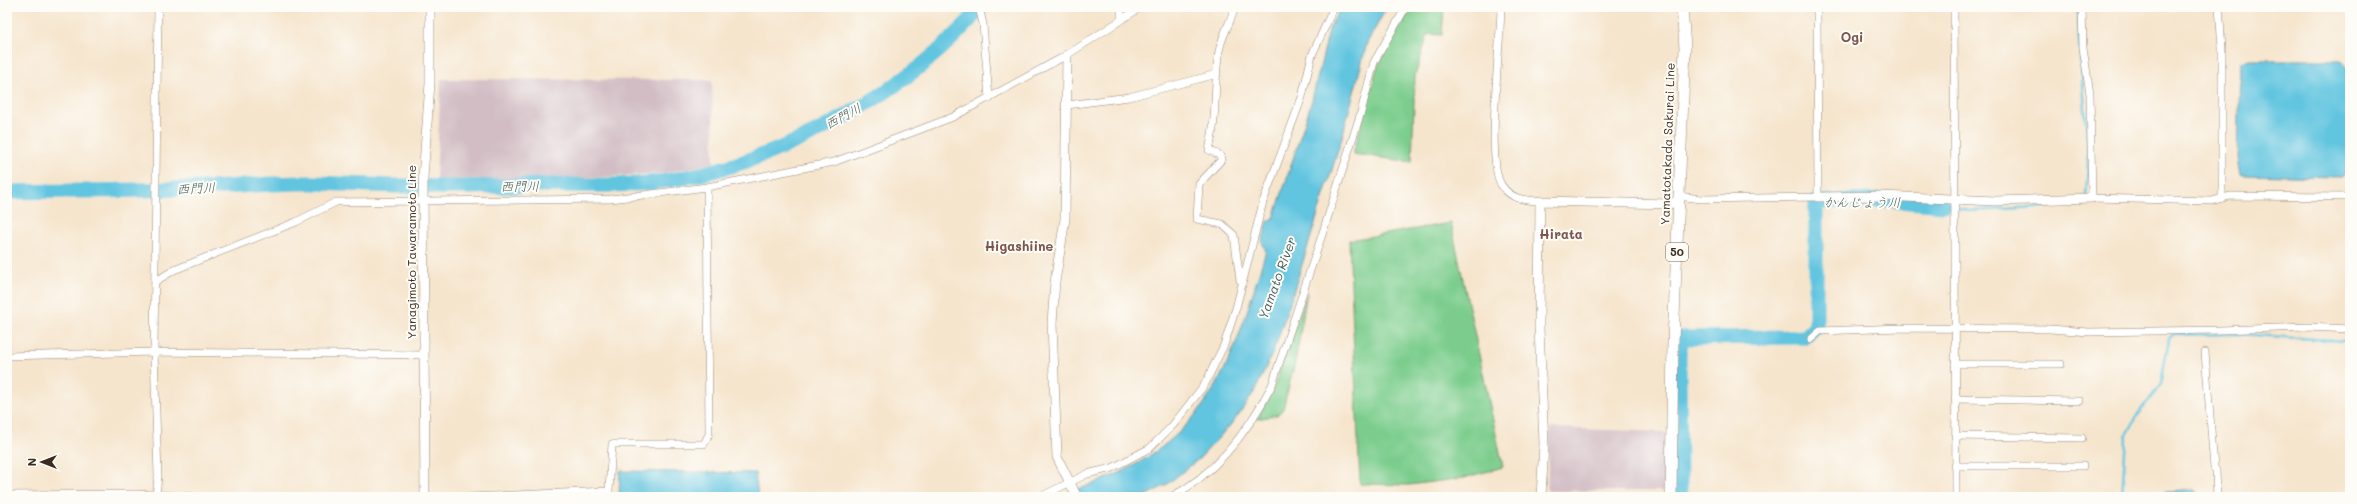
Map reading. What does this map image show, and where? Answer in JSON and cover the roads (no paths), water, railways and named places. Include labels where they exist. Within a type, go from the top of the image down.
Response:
[{"type":"main road","name":"Yamatotakada Sakurai Line","points":[[1671,497],[1672,342],[1684,48],[1682,7]]},
{"type":"street","points":[[156,495],[158,476],[154,352],[158,7]]},
{"type":"street","name":"Yanagimoto Tawaramoto Line","points":[[425,497],[423,178],[430,83],[430,7]]},
{"type":"street","points":[[979,7],[983,24],[989,98]]},
{"type":"street","points":[[1121,7],[1121,19]]},
{"type":"street","points":[[156,281],[174,270],[296,222],[336,202],[423,197],[611,199],[707,187],[849,158],[953,117],[1067,55],[1141,7]]},
{"type":"street","points":[[1235,7],[1223,32],[1217,74],[1215,127],[1209,150],[1221,156],[1222,159],[1199,184],[1197,219],[1222,224],[1234,235],[1241,286]]},
{"type":"street","points":[[1040,497],[1071,484],[1087,474],[1112,468],[1150,448],[1198,397],[1216,364],[1236,308],[1263,202],[1302,97],[1312,56],[1334,7]]},
{"type":"street","points":[[1171,497],[1211,470],[1233,446],[1260,407],[1272,385],[1361,112],[1374,62],[1406,7]]},
{"type":"street","points":[[1501,7],[1496,96],[1495,160],[1497,174],[1502,186],[1510,195],[1518,199],[1540,201],[1670,204],[1679,198],[1701,199],[1882,196],[1954,199],[2092,198],[2212,201],[2230,196],[2350,197]]},
{"type":"street","points":[[1815,7],[1817,19],[1818,197]]},
{"type":"street","points":[[1954,7],[1956,497]]},
{"type":"street","points":[[2082,7],[2083,48],[2090,94],[2092,198]]},
{"type":"street","points":[[2219,7],[2222,48],[2222,198]]},
{"type":"street","points":[[1067,55],[1065,219],[1055,282],[1052,323],[1055,443],[1057,457],[1077,497]]},
{"type":"street","points":[[1067,105],[1129,97],[1217,74]]},
{"type":"street","points":[[470,497],[609,492],[612,444],[704,444],[709,434],[707,187]]},
{"type":"street","points":[[1540,201],[1539,328],[1544,444],[1541,497]]},
{"type":"street","points":[[1811,339],[1820,331],[2050,329],[2104,332],[2307,327],[2350,329]]},
{"type":"street","points":[[7,356],[154,352],[424,355]]},
{"type":"street","points":[[2205,352],[2214,468],[2216,470],[2217,497]]},
{"type":"street","points":[[1955,364],[2061,364]]},
{"type":"street","points":[[1955,399],[2080,401]]},
{"type":"street","points":[[1955,436],[2082,438]]},
{"type":"street","points":[[1955,466],[2083,466]]},
{"type":"street","points":[[7,495],[156,495],[196,497]]},
{"type":"water","name":"Yamato River","points":[[1341,7],[1387,7],[1367,43],[1341,141],[1288,309],[1273,352],[1255,391],[1234,421],[1200,458],[1166,485],[1143,497],[1060,497],[1129,468],[1167,443],[1190,421],[1208,397],[1223,371],[1236,344],[1246,314],[1266,251],[1262,242],[1268,221],[1274,218],[1312,100],[1330,27]]},
{"type":"water","points":[[2251,60],[2341,60],[2350,71],[2350,155],[2345,174],[2341,177],[2240,175],[2238,165],[2240,62]]},
{"type":"water","points":[[620,471],[755,473],[758,497],[619,497]]},
{"type":"water","points":[[2194,490],[2203,497],[2108,497]]},
{"type":"waterway","name":"西門川","points":[[7,192],[179,189],[298,183],[411,187],[610,185],[661,182],[677,179],[718,170],[760,156],[802,139],[843,118],[882,94],[919,67],[952,38],[981,7]]},
{"type":"waterway","name":"かんじょう川","points":[[2077,7],[2086,125],[2086,196]]},
{"type":"waterway","name":"かんじょう川","points":[[1680,497],[1679,354],[1682,338],[1805,337],[1816,326],[1816,202],[1885,200],[1944,205]]},
{"type":"waterway","name":"かんじょう川","points":[[1944,205],[1969,211],[2085,204],[2085,201]]},
{"type":"waterway","points":[[2122,497],[2126,437],[2136,418],[2161,384],[2169,339],[2172,335],[2239,334],[2344,341],[2350,337],[2350,333]]},
{"type":"district","name":"Ogi","points":[[1852,37]]},
{"type":"district","name":"Hirata","points":[[1561,234]]},
{"type":"district","name":"Higashiine","points":[[1019,246]]}]
